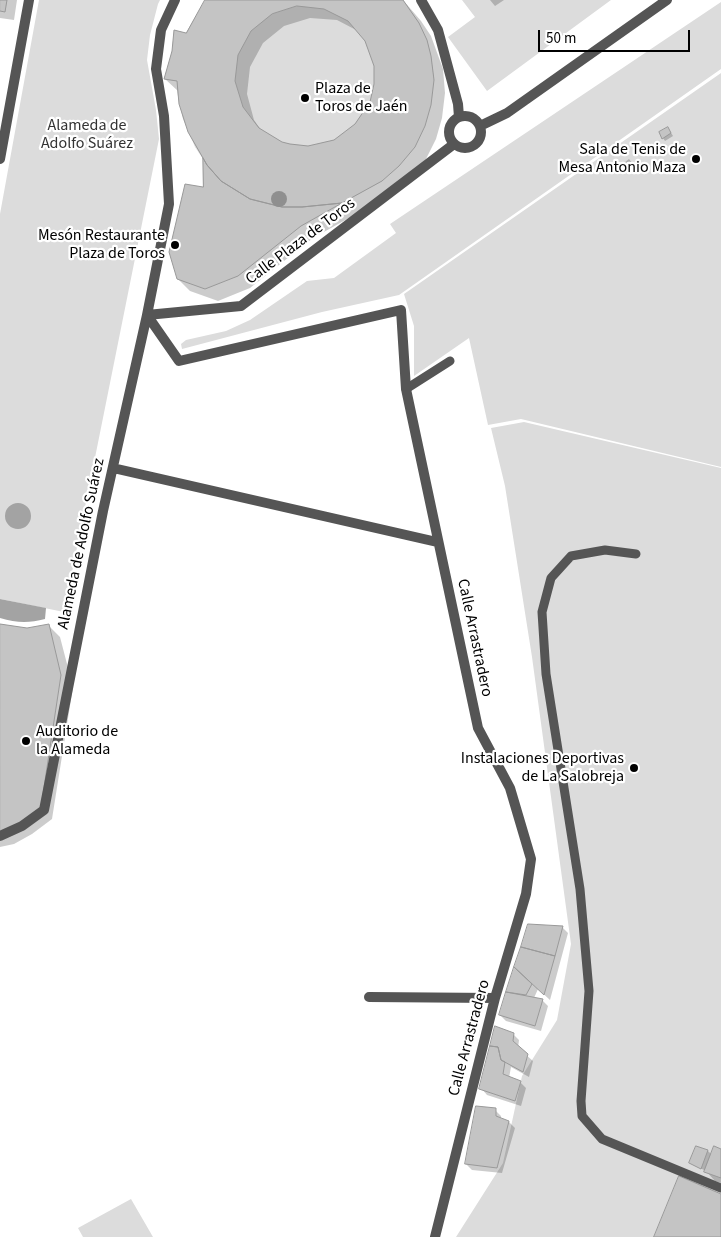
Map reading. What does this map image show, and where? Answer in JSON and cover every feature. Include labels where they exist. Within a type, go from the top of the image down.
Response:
[{"type":"street","points":[[0,159],[29,0]]},
{"type":"street","name":"Alameda de Adolfo Suárez","points":[[0,836],[22,826],[44,810],[113,468],[147,315],[168,204],[164,116],[156,70],[161,30],[175,0]]},
{"type":"street","points":[[421,0],[438,30],[458,104],[459,117]]},
{"type":"street","points":[[480,126],[507,113],[667,0]]},
{"type":"street","points":[[459,117],[470,117],[480,126],[481,136],[472,147],[462,149],[450,140],[449,129],[454,120],[459,117]]},
{"type":"street","name":"Calle Plaza de Toros","points":[[147,315],[241,306],[454,144]]},
{"type":"street","name":"Calle Arrastradero","points":[[147,315],[179,361],[401,310],[406,389],[478,728],[510,788],[531,859],[526,894],[495,998],[435,1237]]},
{"type":"street","points":[[113,468],[437,542]]},
{"type":"street","points":[[369,997],[495,998]]},
{"type":"lane","points":[[406,389],[450,361]]},
{"type":"lane","points":[[636,554],[605,550],[571,556],[551,578],[542,612],[546,674],[580,889],[590,991],[581,1101],[582,1116],[602,1139],[721,1188]]},
{"type":"green space","name":"Alameda de Adolfo Suárez","points":[[39,0],[160,0],[150,35],[147,60],[159,139],[64,612],[0,599],[0,214]]},
{"type":"green space","name":"Plaza de Toros de Jaén","points":[[205,0],[403,0],[419,23],[427,40],[434,80],[382,181],[342,203],[322,206],[207,165],[195,147],[183,119],[177,92],[177,81],[164,79],[172,51],[174,30],[186,33]]},
{"type":"green space","points":[[462,0],[611,0],[487,91],[448,37],[475,17]]},
{"type":"green space","points":[[721,2],[721,69],[399,295],[322,312],[182,349],[181,344],[186,340],[226,331],[250,320],[307,281],[334,278],[396,233],[390,224]]},
{"type":"green space","points":[[721,73],[721,467],[521,419],[488,425],[469,338],[414,376],[414,326],[404,294]]},
{"type":"green space","name":"Instalaciones Deportivas de La Salobreja","points":[[524,422],[721,468],[721,1237],[456,1237],[503,1163],[522,1076],[557,1020],[571,944],[532,657],[505,486],[491,428]]},
{"type":"green space","points":[[131,1199],[153,1237],[83,1237],[78,1228]]},
{"type":"shaded area","points":[[18,503],[27,507],[31,516],[27,525],[18,529],[9,525],[5,516],[9,507]]},
{"type":"shaded area","points":[[0,599],[46,608],[45,619],[23,622],[0,618]]},
{"type":"building","points":[[0,0],[7,0],[5,12],[0,11]]},
{"type":"building","name":"Plaza de Toros de Jaén","points":[[205,0],[403,0],[419,23],[427,40],[431,56],[434,80],[431,105],[425,126],[415,147],[399,166],[382,181],[342,203],[282,207],[250,199],[221,181],[207,165],[188,132],[179,104],[177,81],[164,79],[172,51],[174,30],[186,33]],"holes":[[[297,6],[324,9],[348,21],[365,41],[374,66],[374,84],[370,102],[355,124],[334,140],[308,146],[282,142],[259,128],[243,107],[235,81],[238,55],[251,31],[272,14]]]},
{"type":"building","points":[[668,127],[671,133],[662,139],[659,132]]},
{"type":"building","points":[[203,158],[221,181],[250,199],[282,207],[342,203],[301,226],[238,276],[205,289],[177,279],[169,252],[185,184],[203,187]]},
{"type":"building","name":"Auditorio de la Alameda","points":[[0,624],[27,628],[49,624],[61,675],[41,807],[20,823],[0,833]]},
{"type":"building","points":[[528,924],[563,926],[555,956],[521,947]]},
{"type":"building","points":[[521,947],[555,956],[544,995],[514,967]]},
{"type":"building","points":[[514,967],[532,984],[526,995],[506,992]]},
{"type":"building","points":[[506,992],[543,999],[535,1026],[499,1015]]},
{"type":"building","points":[[495,1026],[514,1033],[513,1041],[528,1054],[523,1072],[501,1060],[498,1047],[490,1046]]},
{"type":"building","points":[[490,1046],[498,1047],[501,1060],[505,1062],[503,1074],[521,1081],[515,1101],[479,1089]]},
{"type":"building","points":[[476,1106],[496,1108],[496,1116],[509,1121],[497,1168],[465,1164]]},
{"type":"building","points":[[696,1146],[708,1150],[701,1169],[689,1163]]},
{"type":"building","points":[[714,1146],[721,1149],[721,1178],[704,1172]]},
{"type":"building","points":[[679,1176],[721,1194],[721,1237],[654,1237]]},
{"type":"place","name":"Plaza de Toros de Jaén","points":[[305,98]]},
{"type":"place","name":"Sala de Tenis de Mesa Antonio Maza","points":[[696,159]]},
{"type":"place","name":"Mesón Restaurante Plaza de Toros","points":[[175,245]]},
{"type":"place","name":"Auditorio de la Alameda","points":[[26,741]]},
{"type":"place","name":"Instalaciones Deportivas de La Salobreja","points":[[634,768]]}]
